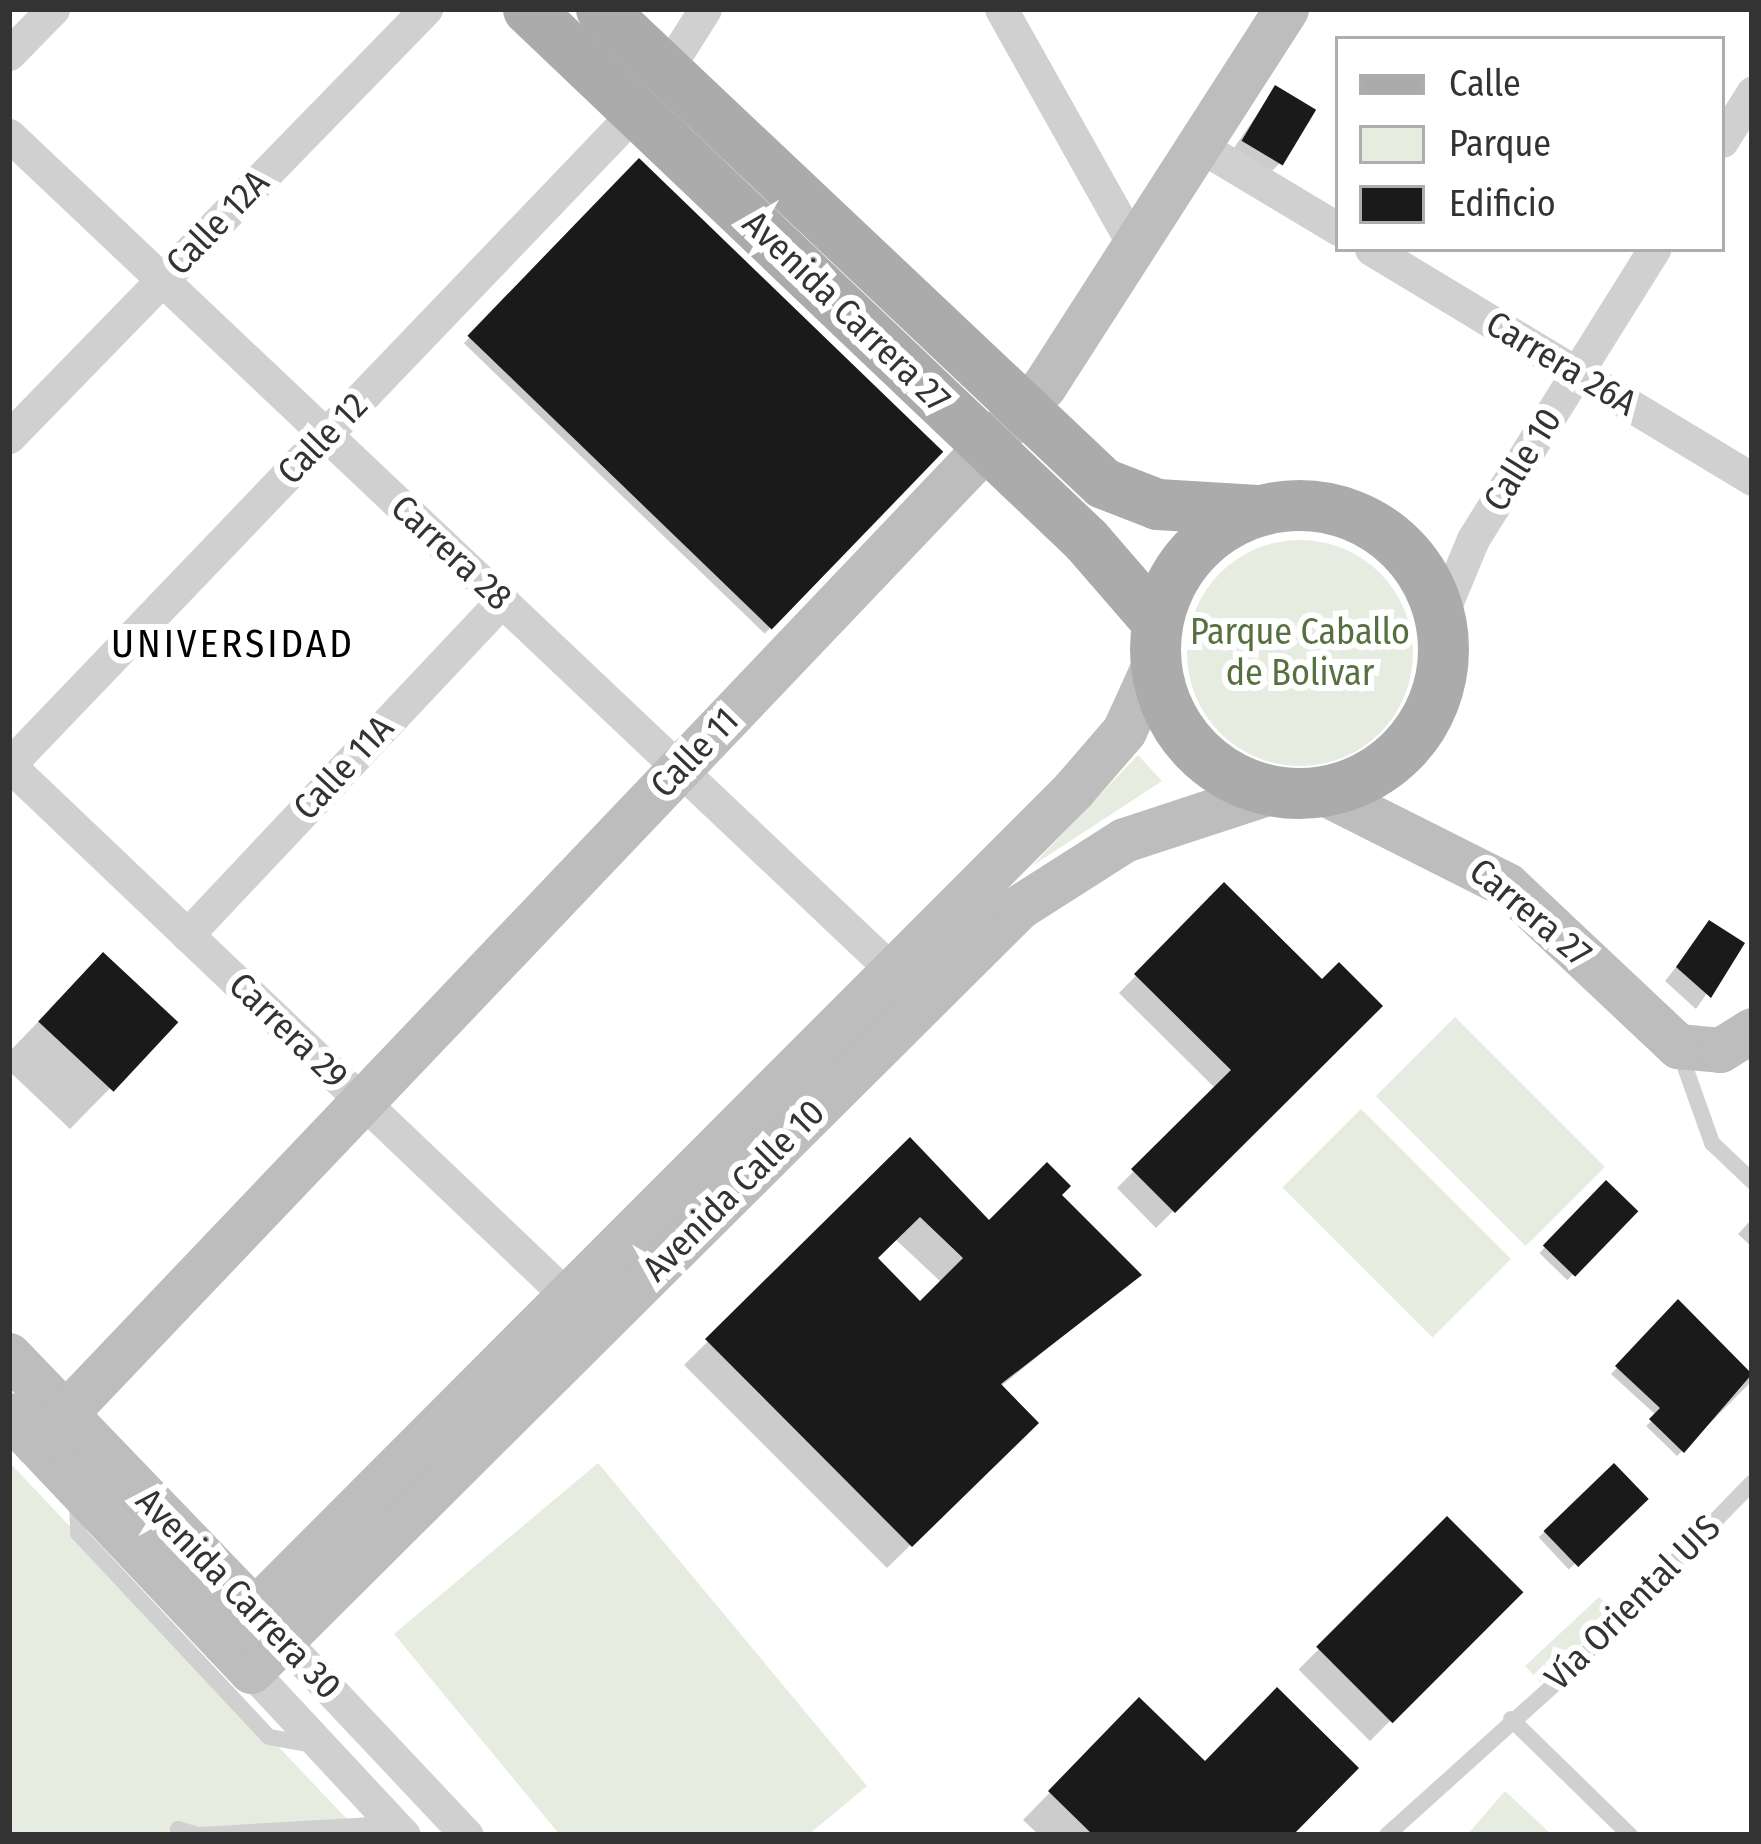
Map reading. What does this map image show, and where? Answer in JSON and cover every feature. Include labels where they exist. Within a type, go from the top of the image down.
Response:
[{"type":"main road","name":"Avenida Carrera 27","points":[[528,9],[636,112],[1004,428],[1135,498],[1258,510]]},
{"type":"main road","name":"Avenida Carrera 27","points":[[601,9],[666,71],[1004,428],[1156,644]]},
{"type":"main road","points":[[1298,504],[1374,524],[1405,549],[1441,616],[1438,689],[1420,730],[1389,763],[1324,793],[1270,792],[1191,748],[1156,644],[1192,552],[1258,510],[1298,504]]},
{"type":"street","points":[[9,54],[52,9]]},
{"type":"street","name":"Calle 12A","points":[[9,437],[426,9]]},
{"type":"street","points":[[666,71],[705,9]]},
{"type":"street","points":[[1001,9],[1136,248]]},
{"type":"street","name":"Calle 11","points":[[30,1430],[363,1102],[1004,428],[1136,248],[1286,9]]},
{"type":"street","points":[[1725,136],[1752,93]]},
{"type":"street","name":"Calle 12","points":[[9,765],[636,112]]},
{"type":"street","name":"Carrera 28","points":[[9,135],[893,970]]},
{"type":"street","points":[[1200,146],[1335,227]]},
{"type":"street","name":"Carrera 26A","points":[[1376,252],[1752,479]]},
{"type":"street","name":"Calle 10","points":[[1441,616],[1473,539],[1652,252]]},
{"type":"street","name":"Calle 11A","points":[[187,935],[502,601]]},
{"type":"street","name":"Avenida Calle 10","points":[[253,1640],[567,1296],[1102,760],[1156,644]]},
{"type":"street","name":"Carrera 29","points":[[9,765],[567,1296]]},
{"type":"street","name":"Avenida Calle 10","points":[[253,1640],[1019,907],[1124,840],[1270,792]]},
{"type":"street","name":"Carrera 27","points":[[1324,793],[1508,885],[1716,1042]]},
{"type":"street","name":"Avenida Carrera 30","points":[[9,1355],[30,1430],[77,1487],[253,1640],[320,1746],[399,1830]]},
{"type":"street","name":"Avenida Carrera 30","points":[[30,1430],[467,1835]]},
{"type":"lane","points":[[1716,1042],[1712,1143],[1752,1181]]},
{"type":"lane","name":"Vía Oriental UIS","points":[[1387,1835],[1752,1483]]},
{"type":"lane","points":[[77,1487],[78,1533],[269,1737],[320,1746]]},
{"type":"lane","name":"Vía Oriental UIS","points":[[1511,1719],[1630,1835]]},
{"type":"lane","points":[[178,1829],[199,1835],[399,1830]]},
{"type":"green space","name":"Parque Caballo de Bolivar","points":[[1300,540],[1343,548],[1380,573],[1405,610],[1413,653],[1405,696],[1380,733],[1343,758],[1300,766],[1257,758],[1220,733],[1195,696],[1187,653],[1195,610],[1220,573],[1257,548]]},
{"type":"green space","points":[[1138,755],[1162,781],[1032,866]]},
{"type":"green space","points":[[1455,1017],[1605,1167],[1526,1246],[1376,1096]]},
{"type":"green space","points":[[1361,1109],[1511,1259],[1432,1337],[1283,1187]]},
{"type":"green space","points":[[9,1462],[362,1835],[9,1835]]},
{"type":"green space","points":[[598,1463],[867,1786],[808,1835],[560,1835],[394,1634]]},
{"type":"green space","points":[[1599,1597],[1614,1613],[1540,1682],[1525,1666]]},
{"type":"green space","points":[[1505,1791],[1552,1835],[1467,1835]]},
{"type":"building","points":[[1275,85],[1316,110],[1283,165],[1242,141]]},
{"type":"building","points":[[639,158],[943,452],[772,630],[467,336]]},
{"type":"building","points":[[1224,882],[1322,979],[1339,962],[1383,1006],[1175,1213],[1131,1169],[1231,1070],[1134,974]]},
{"type":"building","points":[[1709,920],[1745,943],[1711,998],[1676,967]]},
{"type":"building","points":[[103,952],[178,1022],[114,1092],[38,1021]]},
{"type":"building","points":[[910,1137],[989,1220],[1047,1162],[1071,1186],[1062,1195],[1142,1275],[1001,1384],[1039,1423],[912,1547],[705,1339]],"holes":[[[920,1217],[963,1258],[920,1301],[878,1258]]]},
{"type":"building","points":[[1606,1180],[1638,1211],[1575,1277],[1543,1245]]},
{"type":"building","points":[[1678,1299],[1752,1374],[1684,1453],[1649,1419],[1660,1408],[1615,1366]]},
{"type":"building","points":[[1614,1463],[1649,1499],[1578,1567],[1544,1531]]},
{"type":"building","points":[[1447,1516],[1523,1592],[1393,1723],[1316,1647]]},
{"type":"building","points":[[1277,1687],[1359,1768],[1293,1835],[1093,1835],[1048,1791],[1139,1697],[1205,1761]]},
{"type":"district","name":"UNIVERSIDAD","points":[[233,644]]}]
